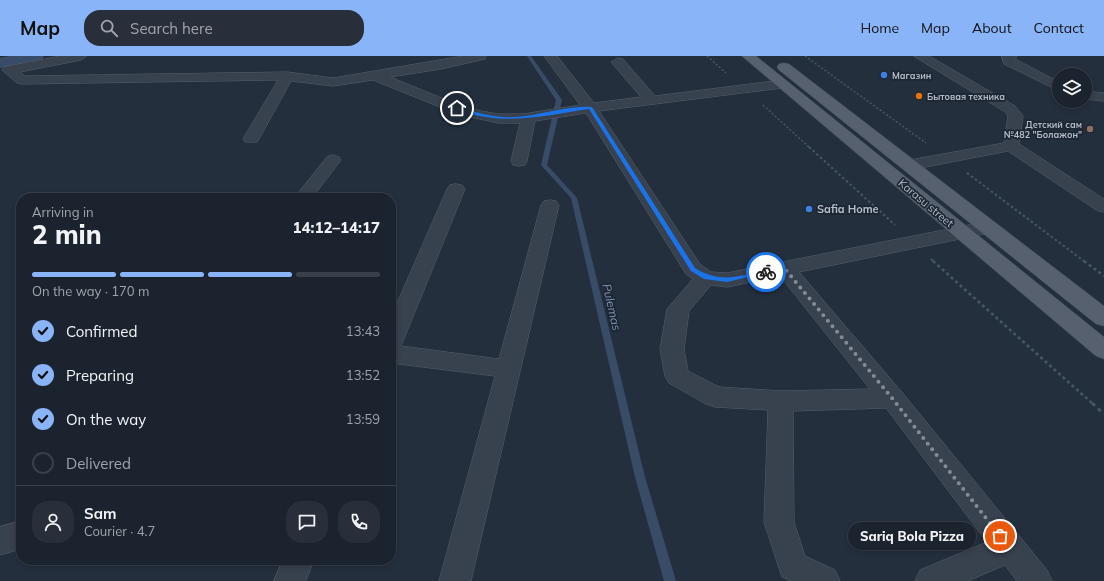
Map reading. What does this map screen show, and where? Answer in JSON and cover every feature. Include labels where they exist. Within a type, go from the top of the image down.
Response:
[{"type":"main road","name":"Karasu street","points":[[748,56],[1104,350]]},
{"type":"main road","name":"Karasu street","points":[[770,56],[1104,318]]},
{"type":"street","points":[[4,71],[81,56]]},
{"type":"street","points":[[4,71],[22,80],[288,76],[333,82],[441,65],[480,56]]},
{"type":"street","points":[[550,56],[590,108],[693,269],[706,278],[727,280],[989,227]]},
{"type":"street","points":[[920,56],[1010,109],[1016,116],[1011,146]]},
{"type":"street","points":[[1010,56],[1008,57],[1009,61],[1052,83]]},
{"type":"street","points":[[618,62],[652,100]]},
{"type":"street","points":[[251,139],[288,76]]},
{"type":"street","points":[[376,76],[471,113],[515,119],[556,112],[782,84]]},
{"type":"street","points":[[1092,96],[1104,97]]},
{"type":"street","points":[[519,161],[529,116]]},
{"type":"street","points":[[910,165],[1011,146],[1104,206]]},
{"type":"street","points":[[307,193],[334,160]]},
{"type":"street","points":[[396,331],[456,189]]},
{"type":"street","points":[[455,581],[550,205]]},
{"type":"street","points":[[785,269],[892,398],[1036,581]]},
{"type":"street","points":[[706,278],[678,309],[672,349],[677,376],[715,397],[781,401],[892,398]]},
{"type":"street","points":[[396,355],[508,369]]},
{"type":"street","points":[[781,401],[780,522],[793,566],[824,581]]},
{"type":"street","points":[[0,541],[16,536]]},
{"type":"street","points":[[932,581],[1010,548]]},
{"type":"street","points":[[290,581],[297,565]]},
{"type":"waterway","points":[[0,63],[36,56]]},
{"type":"waterway","name":"Pulemas","points":[[529,56],[559,100],[544,165],[574,198],[640,477],[670,581]]},
{"type":"way so far","points":[[766,272],[785,269],[892,398],[1000,536]]},
{"type":"place","name":"Магазин","points":[[884,75]]},
{"type":"place","name":"Бытовая техника","points":[[919,96]]},
{"type":"place","name":"Детский сам №482 \"Болажон\"","points":[[1090,129]]},
{"type":"place","name":"Safia Home","points":[[809,209]]},
{"type":"place","name":"Sariq Bola Pizza","points":[[1000,536]]},
{"type":"route","points":[[457,108],[471,113],[492,117],[515,119],[572,109],[590,108],[693,269],[706,278],[727,280],[766,272]]}]
